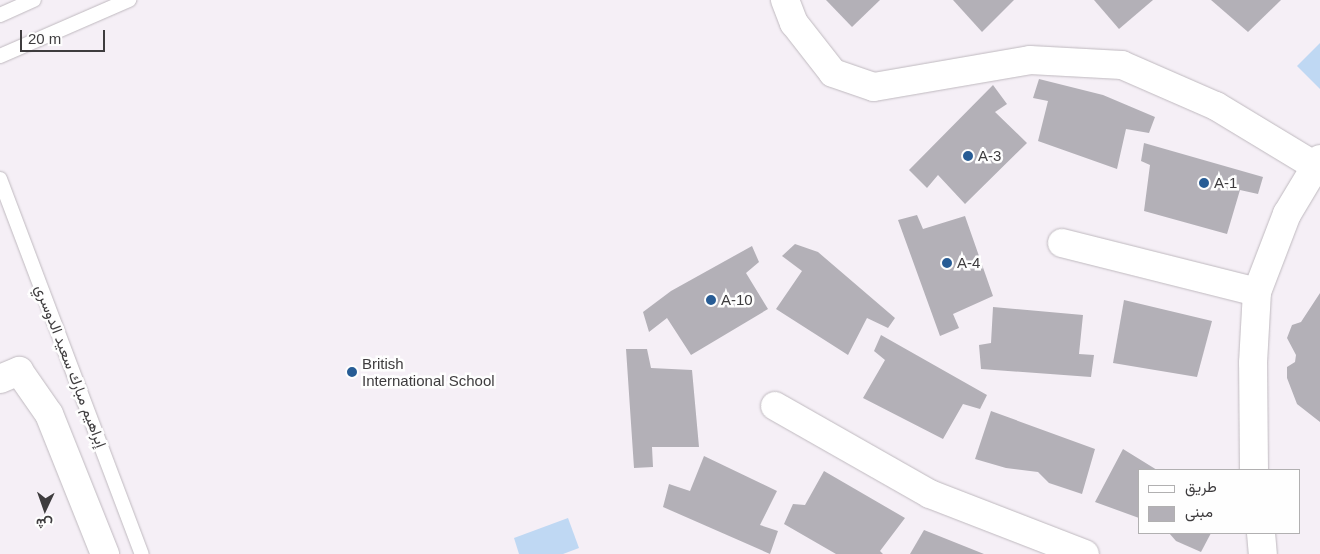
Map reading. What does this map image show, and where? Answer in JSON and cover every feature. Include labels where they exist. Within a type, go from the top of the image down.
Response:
[{"type":"street","points":[[785,0],[794,23],[833,73],[874,87],[1030,60],[1122,65],[1216,106],[1317,162],[1287,214],[1257,292],[1253,363],[1254,469]]},
{"type":"street","points":[[1062,243],[1257,292]]},
{"type":"street","points":[[10,375],[49,414],[105,554]]},
{"type":"street","points":[[775,406],[930,494],[1085,554]]},
{"type":"street","points":[[1261,534],[1263,554]]},
{"type":"lane","points":[[0,15],[34,0]]},
{"type":"lane","points":[[0,56],[129,0]]},
{"type":"lane","name":"إبراهيم مبارك سعيد الدوسري","points":[[0,179],[142,554]]},
{"type":"water","points":[[1320,43],[1320,89],[1297,66]]},
{"type":"water","points":[[568,518],[579,548],[563,554],[519,554],[514,538]]},
{"type":"building","points":[[826,0],[880,0],[852,27]]},
{"type":"building","points":[[953,0],[1014,0],[982,32]]},
{"type":"building","points":[[1094,0],[1153,0],[1119,29]]},
{"type":"building","points":[[1211,0],[1281,0],[1248,32]]},
{"type":"building","points":[[1039,79],[1103,95],[1155,117],[1149,133],[1126,129],[1117,169],[1038,141],[1048,101],[1033,98]]},
{"type":"building","name":"A-3","points":[[993,85],[1007,104],[995,112],[1027,143],[965,204],[938,175],[927,188],[909,170]]},
{"type":"building","name":"A-1","points":[[1144,143],[1263,177],[1258,194],[1240,190],[1227,234],[1144,211],[1150,165],[1141,161]]},
{"type":"building","name":"A-4","points":[[917,215],[923,229],[965,216],[993,296],[953,314],[959,328],[940,336],[898,220]]},
{"type":"building","points":[[795,244],[818,252],[895,318],[888,328],[867,318],[848,355],[776,309],[802,271],[782,256]]},
{"type":"building","name":"A-10","points":[[752,246],[759,262],[746,273],[768,309],[691,355],[667,318],[649,332],[643,312],[671,291]]},
{"type":"building","points":[[1320,293],[1320,422],[1297,404],[1287,378],[1287,367],[1295,362],[1296,355],[1287,338],[1292,325],[1301,322]]},
{"type":"building","points":[[1124,300],[1212,321],[1197,377],[1113,363]]},
{"type":"building","points":[[993,307],[1083,315],[1079,354],[1094,355],[1091,377],[981,369],[979,345],[991,343]]},
{"type":"building","points":[[881,335],[987,395],[980,409],[963,404],[943,439],[863,398],[885,360],[874,351]]},
{"type":"building","points":[[626,349],[647,349],[651,368],[692,370],[699,447],[652,447],[653,467],[634,468]]},
{"type":"building","points":[[991,411],[1095,449],[1082,494],[1049,483],[1038,472],[1006,468],[975,459]]},
{"type":"building","points":[[1123,449],[1155,469],[1138,469],[1138,518],[1095,502]]},
{"type":"building","points":[[704,456],[777,491],[760,525],[778,531],[770,554],[663,507],[669,484],[690,491]]},
{"type":"building","points":[[824,471],[905,518],[880,551],[883,554],[836,554],[784,524],[793,504],[805,505]]},
{"type":"building","points":[[924,530],[984,554],[910,554]]},
{"type":"building","points":[[1170,534],[1210,534],[1201,552],[1176,541]]},
{"type":"place","name":"A-3","points":[[968,156]]},
{"type":"place","name":"A-1","points":[[1204,183]]},
{"type":"place","name":"A-4","points":[[947,263]]},
{"type":"place","name":"A-10","points":[[711,300]]},
{"type":"place","name":"British International School","points":[[352,372]]}]
